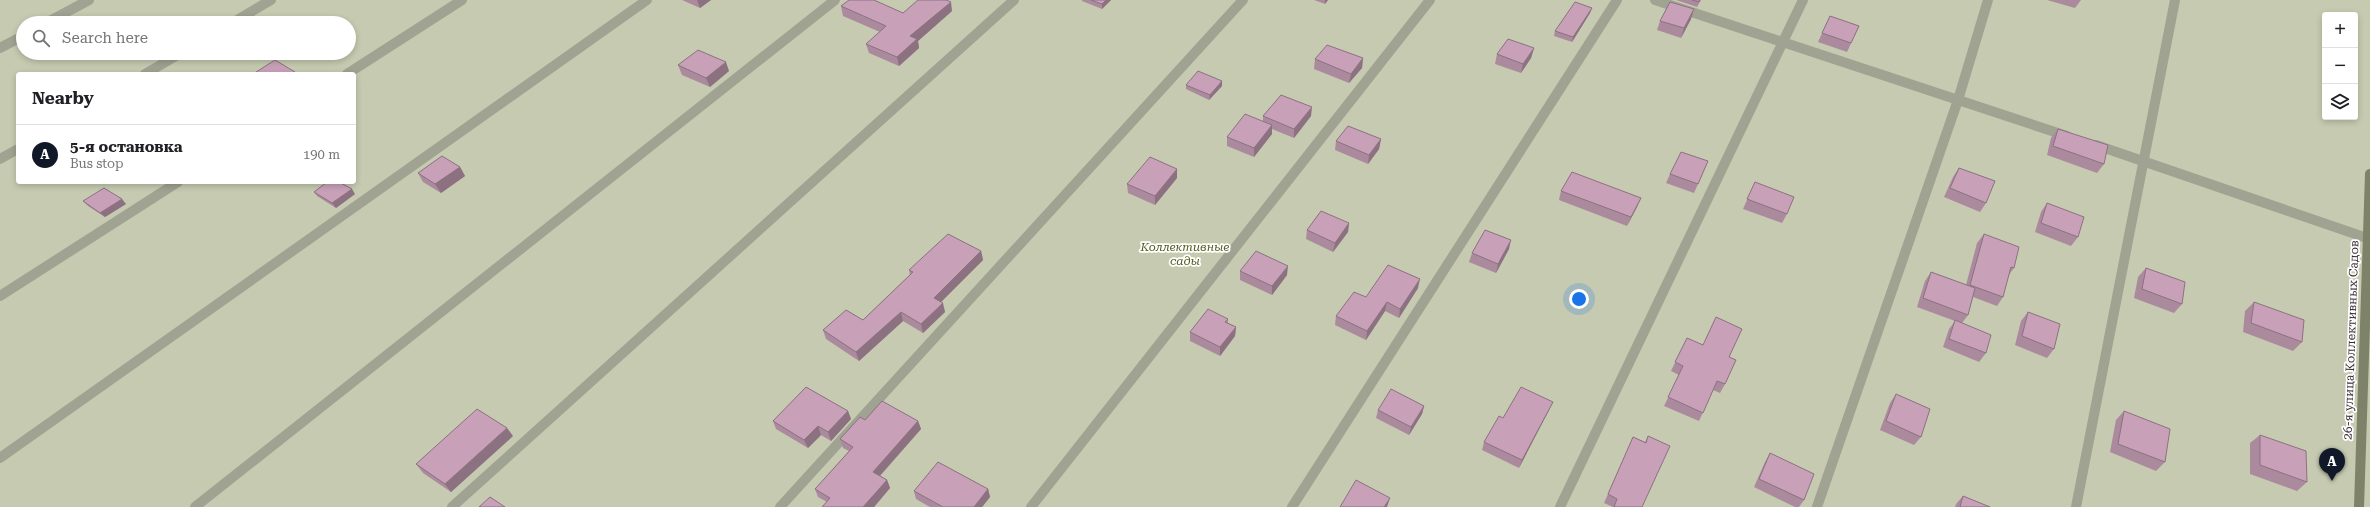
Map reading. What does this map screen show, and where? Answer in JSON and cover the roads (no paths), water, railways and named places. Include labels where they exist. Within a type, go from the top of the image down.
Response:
[{"type":"main road","name":"26-я улица Коллективных Садов","points":[[2359,507],[2370,174]]},
{"type":"street","points":[[59,16],[89,0]]},
{"type":"street","points":[[244,16],[271,0]]},
{"type":"street","points":[[350,72],[462,0]]},
{"type":"street","points":[[0,458],[647,0]]},
{"type":"street","points":[[194,507],[836,0]]},
{"type":"street","points":[[452,507],[1014,0]]},
{"type":"street","points":[[780,507],[1243,0]]},
{"type":"street","points":[[1031,507],[1430,0]]},
{"type":"street","points":[[1292,507],[1617,0]]},
{"type":"street","points":[[1655,0],[1783,44],[2142,160],[2369,238]]},
{"type":"street","points":[[1560,507],[1804,0]]},
{"type":"street","points":[[1817,507],[1958,100],[1988,0]]},
{"type":"street","points":[[2076,507],[2142,160],[2175,0]]},
{"type":"street","points":[[0,48],[16,40]]},
{"type":"street","points":[[148,72],[169,60]]},
{"type":"street","points":[[0,159],[16,150]]},
{"type":"street","points":[[0,296],[175,184]]},
{"type":"place","name":"5-я остановка","points":[[2332,481]]},
{"type":"park label","name":"Коллективные сады","points":[[1185,254]]}]
